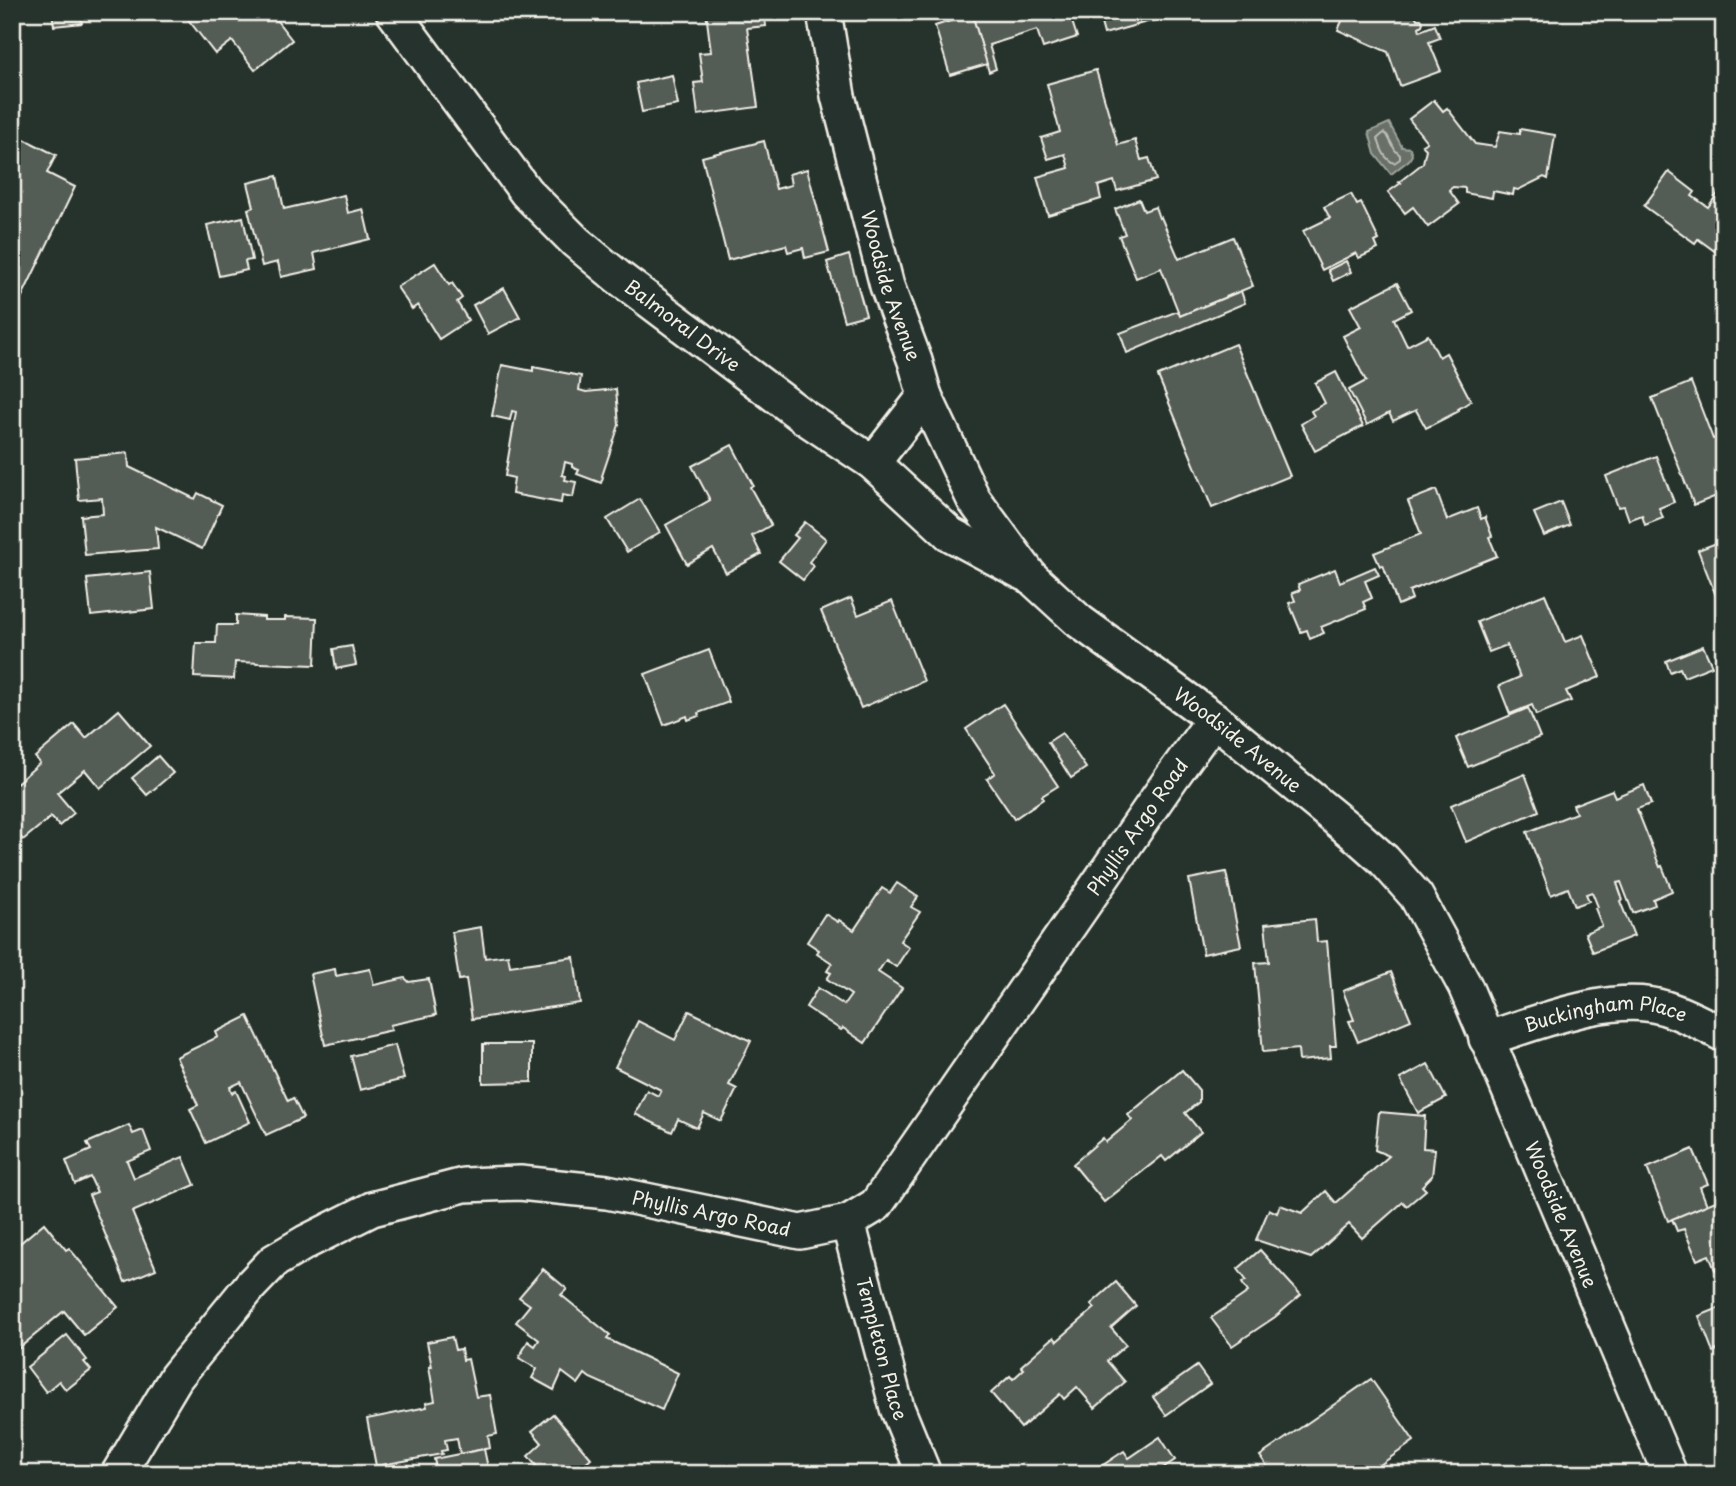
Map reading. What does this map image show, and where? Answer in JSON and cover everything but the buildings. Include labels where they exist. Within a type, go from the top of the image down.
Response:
[{"type":"street","name":"Balmoral Drive","points":[[393,12],[526,192],[576,242],[618,277],[804,417],[873,463],[950,534],[1031,577]]},
{"type":"street","name":"Woodside Avenue","points":[[824,12],[838,96],[887,286],[925,396],[974,500],[1031,577],[1079,621],[1214,719],[1357,836],[1384,860],[1416,896],[1465,986],[1670,1474]]},
{"type":"street","points":[[873,463],[925,396]]},
{"type":"street","name":"Phyllis Argo Road","points":[[118,1474],[176,1377],[274,1261],[372,1209],[464,1185],[520,1183],[607,1192],[800,1232],[848,1222],[876,1205],[1214,719]]},
{"type":"street","name":"Buckingham Place","points":[[1486,1038],[1584,1009],[1642,1003],[1665,1007],[1724,1035]]},
{"type":"street","name":"Templeton Place","points":[[848,1222],[897,1408],[924,1474]]},
{"type":"water","points":[[1389,123],[1402,147],[1410,148],[1412,155],[1391,174],[1375,154],[1369,132]]}]
